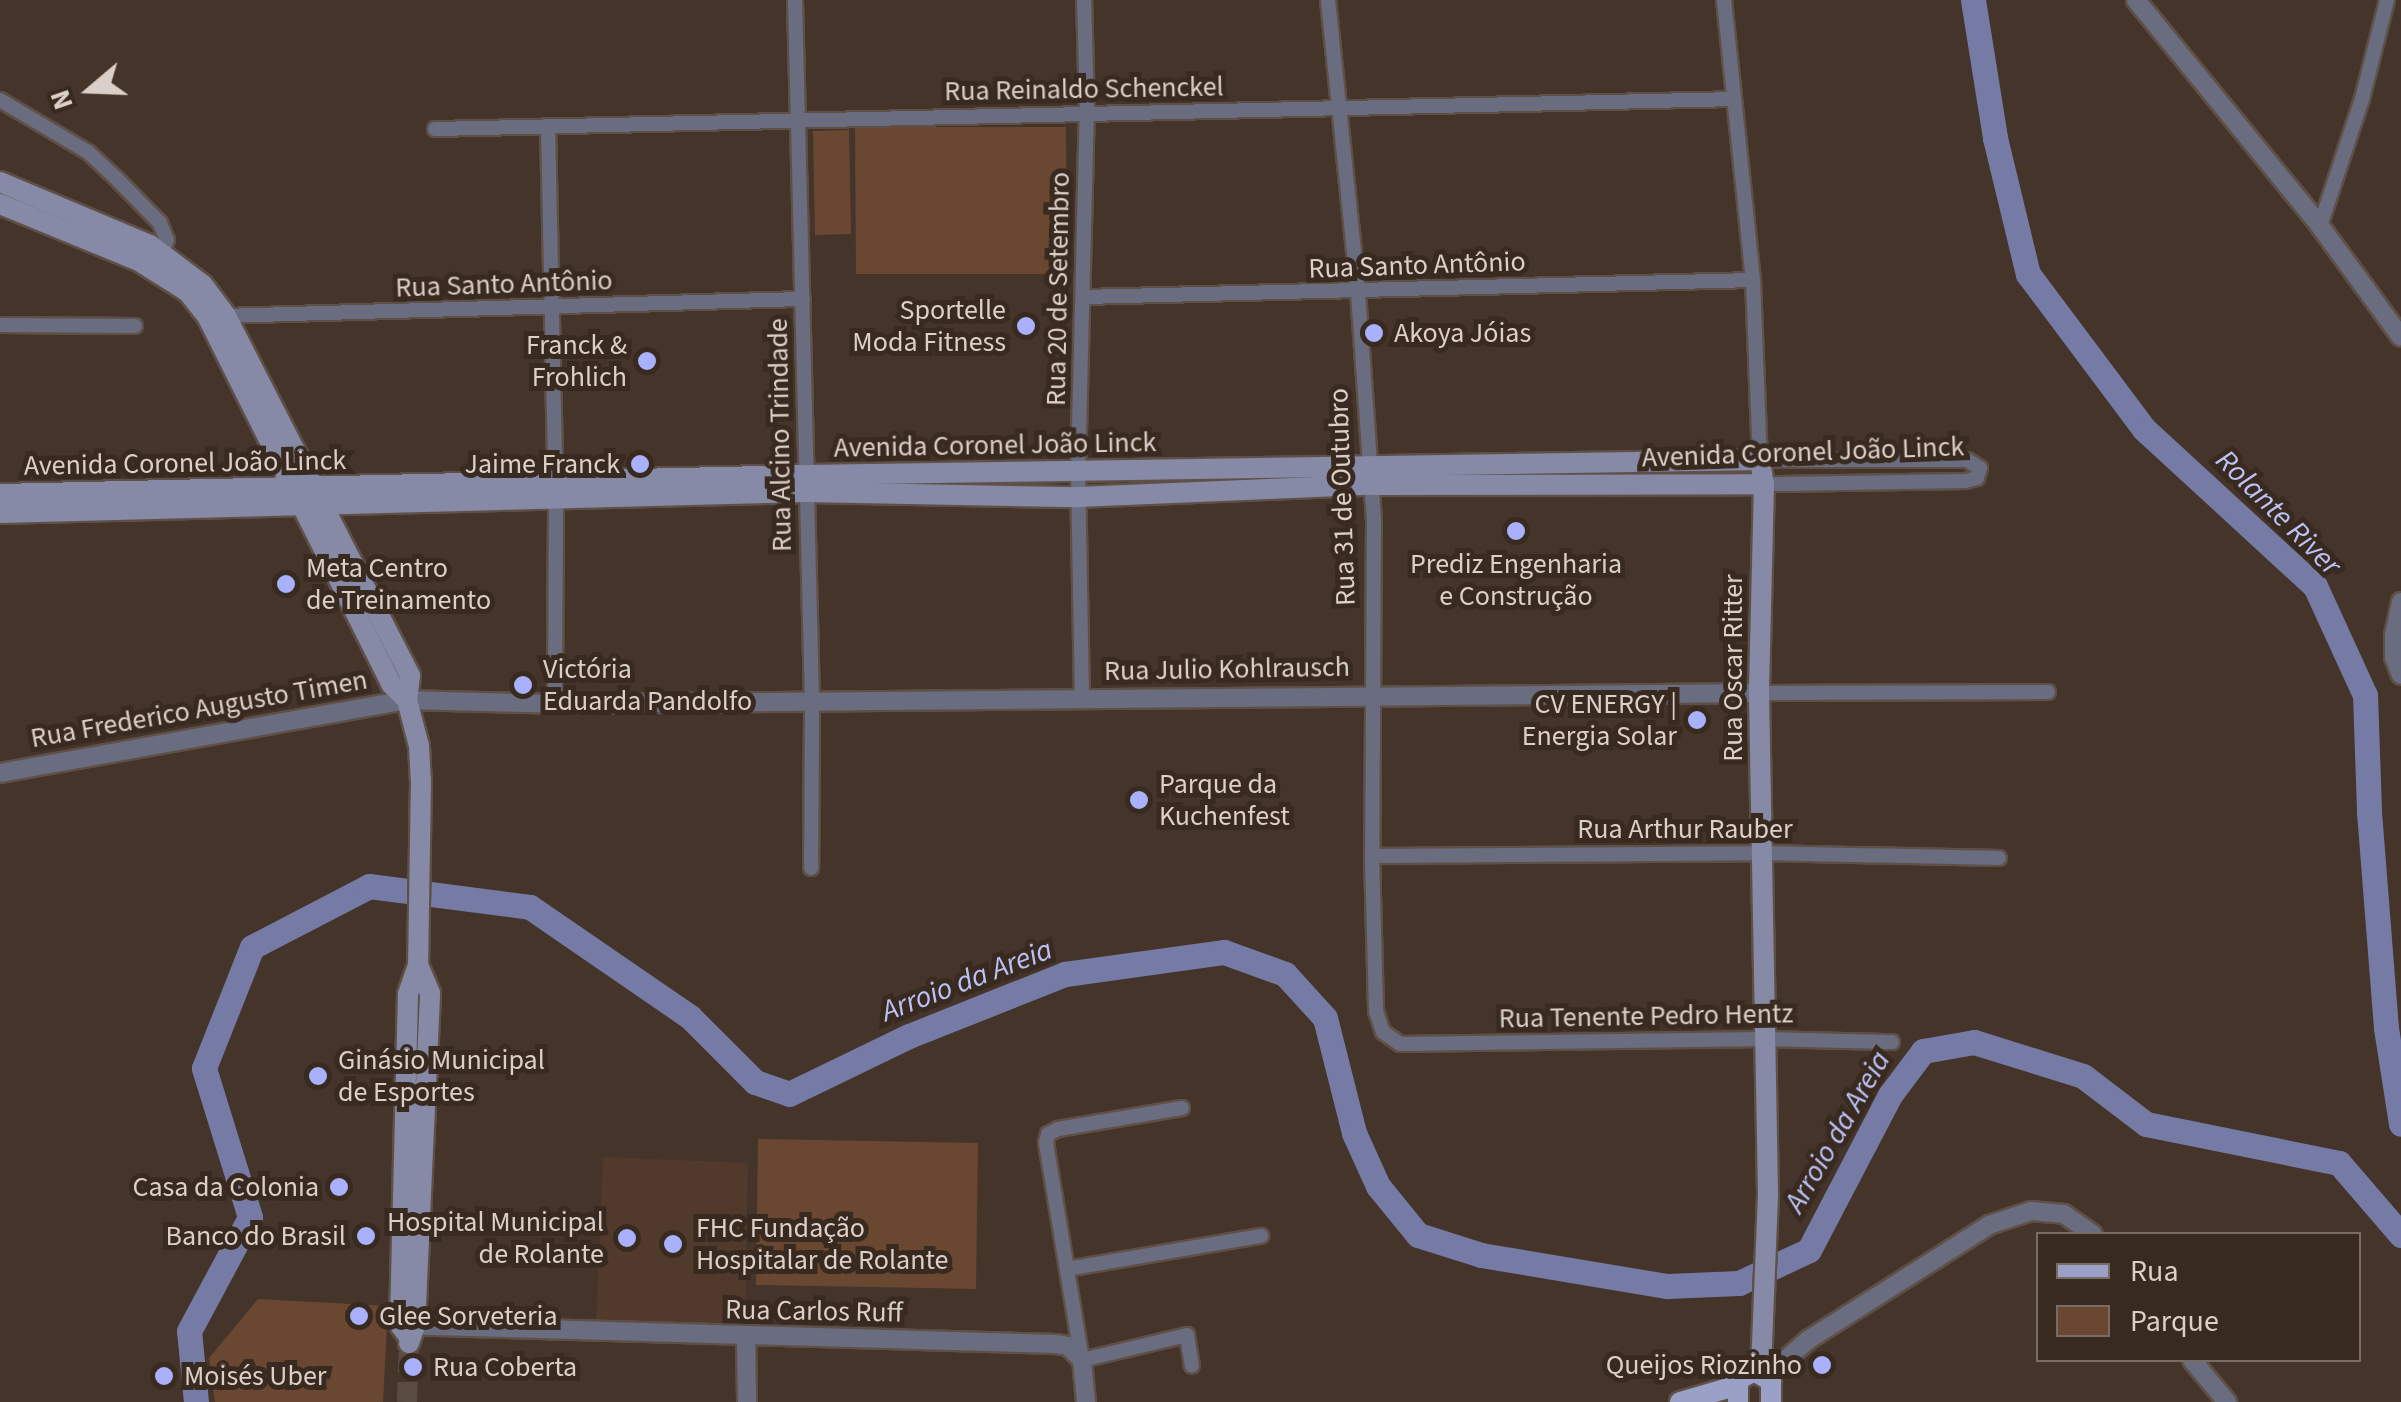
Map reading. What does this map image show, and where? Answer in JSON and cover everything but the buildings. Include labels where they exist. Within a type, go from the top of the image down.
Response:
[{"type":"main road","points":[[0,182],[203,285],[357,593],[410,676],[407,700],[419,746],[420,844],[418,966],[408,994],[414,1125],[408,1333]]},
{"type":"main road","points":[[0,204],[158,261]]},
{"type":"main road","name":"Avenida Coronel João Linck","points":[[806,483],[1078,497],[1369,476],[1760,460]]},
{"type":"main road","name":"Rua Oscar Ritter","points":[[1760,460],[1764,484],[1758,693],[1768,1195],[1761,1388]]},
{"type":"main road","name":"Avenida Coronel João Linck","points":[[0,494],[158,499],[555,492],[1078,473],[1764,484]]},
{"type":"main road","name":"Avenida Coronel João Linck","points":[[0,513],[158,499]]},
{"type":"main road","points":[[1680,1402],[1761,1388]]},
{"type":"street","name":"Rua Alcino Trindade","points":[[795,0],[812,702],[811,868]]},
{"type":"street","name":"Rua 20 de Setembro","points":[[1082,700],[1078,473],[1087,112],[1084,0]]},
{"type":"street","name":"Rua 31 de Outubro","points":[[1328,0],[1358,292],[1374,518],[1370,693],[1376,1011],[1383,1032],[1400,1044]]},
{"type":"street","name":"Rua Oscar Ritter","points":[[1724,0],[1753,280],[1760,460]]},
{"type":"street","points":[[2136,0],[2320,226],[2401,338]]},
{"type":"street","points":[[2320,226],[2362,99],[2387,0]]},
{"type":"street","name":"Rua Reinaldo Schenckel","points":[[435,129],[1733,98]]},
{"type":"street","points":[[0,100],[88,152],[116,178],[160,223],[167,240],[158,261]]},
{"type":"street","points":[[548,128],[555,704]]},
{"type":"street","name":"Rua Santo Antônio","points":[[1083,297],[1753,280]]},
{"type":"street","name":"Rua Santo Antônio","points":[[216,316],[803,299]]},
{"type":"street","points":[[0,325],[135,326]]},
{"type":"street","name":"Avenida Coronel João Linck","points":[[1760,460],[1967,460],[1980,468],[1976,478],[1966,481],[1764,484]]},
{"type":"street","points":[[2401,602],[2394,635],[2401,675]]},
{"type":"street","name":"Rua Julio Kohlrausch","points":[[407,700],[555,704],[1082,700],[1370,693],[2048,692]]},
{"type":"street","name":"Rua Frederico Augusto Timen","points":[[0,773],[407,700]]},
{"type":"street","name":"Rua Arthur Rauber","points":[[1372,856],[1761,852],[1998,858]]},
{"type":"street","name":"Rua Tenente Pedro Hentz","points":[[1400,1044],[1766,1038],[1892,1042]]},
{"type":"street","points":[[1086,1402],[1048,1134],[1058,1129],[1182,1108]]},
{"type":"street","points":[[1761,1388],[1808,1340],[1989,1226],[2032,1211],[2064,1214],[2090,1232]]},
{"type":"street","points":[[1067,1269],[1261,1236]]},
{"type":"street","name":"Rua Carlos Ruff","points":[[408,1333],[1056,1344],[1068,1346],[1082,1360]]},
{"type":"street","points":[[1082,1360],[1187,1335],[1192,1366]]},
{"type":"street","points":[[746,1338],[747,1402]]},
{"type":"street","points":[[2194,1362],[2227,1402]]},
{"type":"shaded area","name":"FHC Fundação Hospitalar de Rolante","points":[[603,1157],[748,1163],[745,1327],[596,1325]]},
{"type":"green space","points":[[855,127],[1066,127],[1067,274],[856,274]]},
{"type":"green space","points":[[849,130],[851,234],[815,235],[813,131]]},
{"type":"green space","points":[[758,1139],[978,1143],[976,1289],[756,1285]]},
{"type":"green space","points":[[258,1299],[388,1306],[383,1402],[215,1402],[209,1358]]},
{"type":"waterway","name":"Rolante River","points":[[1973,0],[1995,138],[2028,274],[2144,429],[2315,586],[2365,695],[2369,812],[2386,1028],[2401,1124]]},
{"type":"waterway","name":"Arroio da Areia","points":[[196,1402],[189,1331],[250,1217],[204,1068],[252,947],[369,886],[530,907],[690,1017],[755,1082],[789,1094],[909,1036],[1065,974],[1224,952],[1285,974],[1325,1018],[1354,1133],[1378,1186],[1418,1235],[1481,1255],[1667,1286],[1739,1283],[1809,1250],[1890,1095],[1923,1051],[1974,1042],[2083,1076],[2146,1124],[2339,1163],[2401,1235]]},
{"type":"tunnel","points":[[407,1402],[409,1343]]},
{"type":"place","name":"Sportelle Moda Fitness","points":[[1026,326]]},
{"type":"place","name":"Akoya Jóias","points":[[1374,333]]},
{"type":"place","name":"Franck & Frohlich","points":[[647,361]]},
{"type":"place","name":"Jaime Franck","points":[[640,464]]},
{"type":"place","name":"Prediz Engenharia e Construção","points":[[1516,531]]},
{"type":"place","name":"Meta Centro de Treinamento","points":[[286,584]]},
{"type":"place","name":"Victória Eduarda Pandolfo","points":[[523,685]]},
{"type":"place","name":"CV ENERGY | Energia Solar","points":[[1697,720]]},
{"type":"place","name":"Parque da Kuchenfest","points":[[1139,800]]},
{"type":"place","name":"Ginásio Municipal de Esportes","points":[[318,1076]]},
{"type":"place","name":"Casa da Colonia","points":[[339,1187]]},
{"type":"place","name":"Banco do Brasil","points":[[366,1236]]},
{"type":"place","name":"Hospital Municipal de Rolante","points":[[627,1238]]},
{"type":"place","name":"FHC Fundação Hospitalar de Rolante","points":[[673,1244]]},
{"type":"place","name":"Glee Sorveteria","points":[[359,1316]]},
{"type":"place","name":"Queijos Riozinho","points":[[1822,1365]]},
{"type":"place","name":"Rua Coberta","points":[[413,1367]]},
{"type":"place","name":"Moisés Uber","points":[[164,1376]]}]
